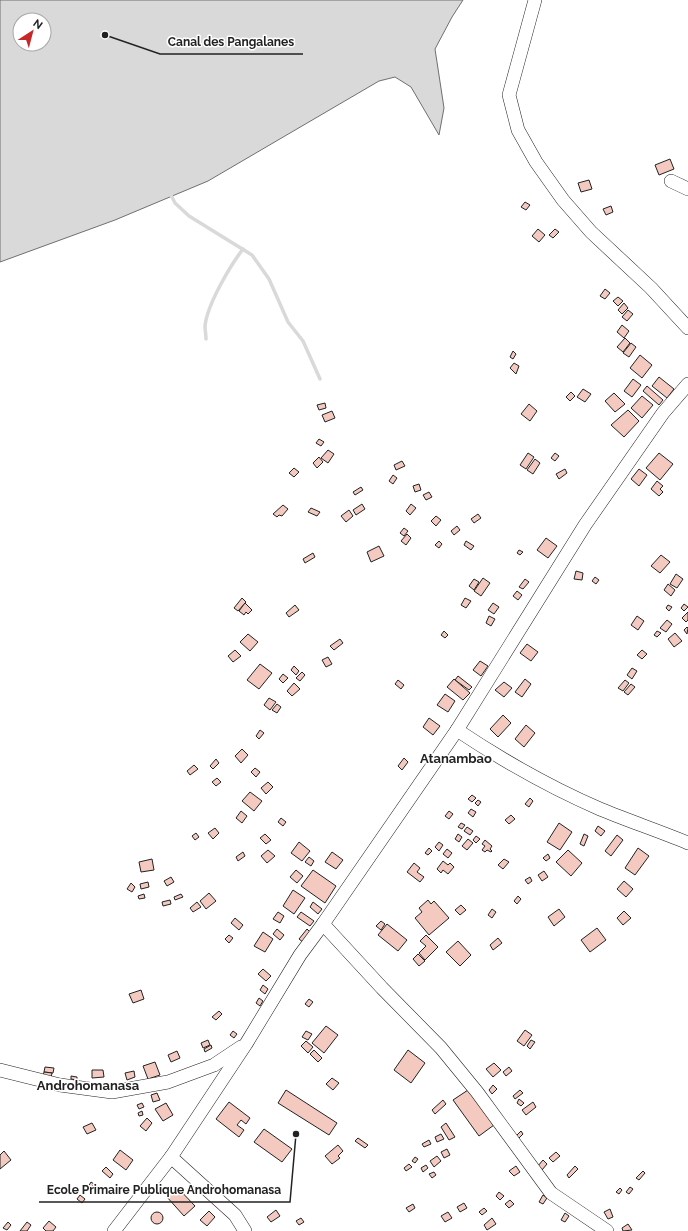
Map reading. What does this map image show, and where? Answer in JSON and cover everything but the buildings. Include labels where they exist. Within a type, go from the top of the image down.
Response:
[{"type":"street","points":[[535,0],[509,95],[518,130],[536,162],[563,200],[591,232],[651,288],[688,328]]},
{"type":"street","points":[[671,181],[688,190]]},
{"type":"street","points":[[114,1231],[171,1157],[246,1044],[300,955],[323,924],[456,730],[585,525],[663,413],[688,384]]},
{"type":"street","points":[[456,730],[508,764],[544,782],[600,809],[688,843]]},
{"type":"street","points":[[323,924],[382,988],[441,1048],[477,1092],[551,1194],[607,1231]]},
{"type":"street","points":[[0,1070],[60,1085],[112,1092],[168,1082],[214,1065],[246,1044]]},
{"type":"street","points":[[171,1157],[235,1214],[245,1231]]},
{"type":"shaded area","points":[[0,0],[463,0],[435,49],[444,108],[439,135],[411,87],[395,77],[379,81],[208,181],[115,220],[0,262]]},
{"type":"waterway","points":[[170,193],[175,203],[189,216],[252,255],[269,279],[288,322],[303,341],[320,379]]},
{"type":"waterway","points":[[206,339],[205,326],[214,297],[243,249]]},
{"type":"place","name":"Canal des Pangalanes","points":[[105,35]]},
{"type":"place","name":"Ecole Primaire Publique Androhomanasa","points":[[296,1134]]},
{"type":"district","name":"Atanambao","points":[[456,758]]},
{"type":"district","name":"Androhomanasa","points":[[88,1085]]}]
